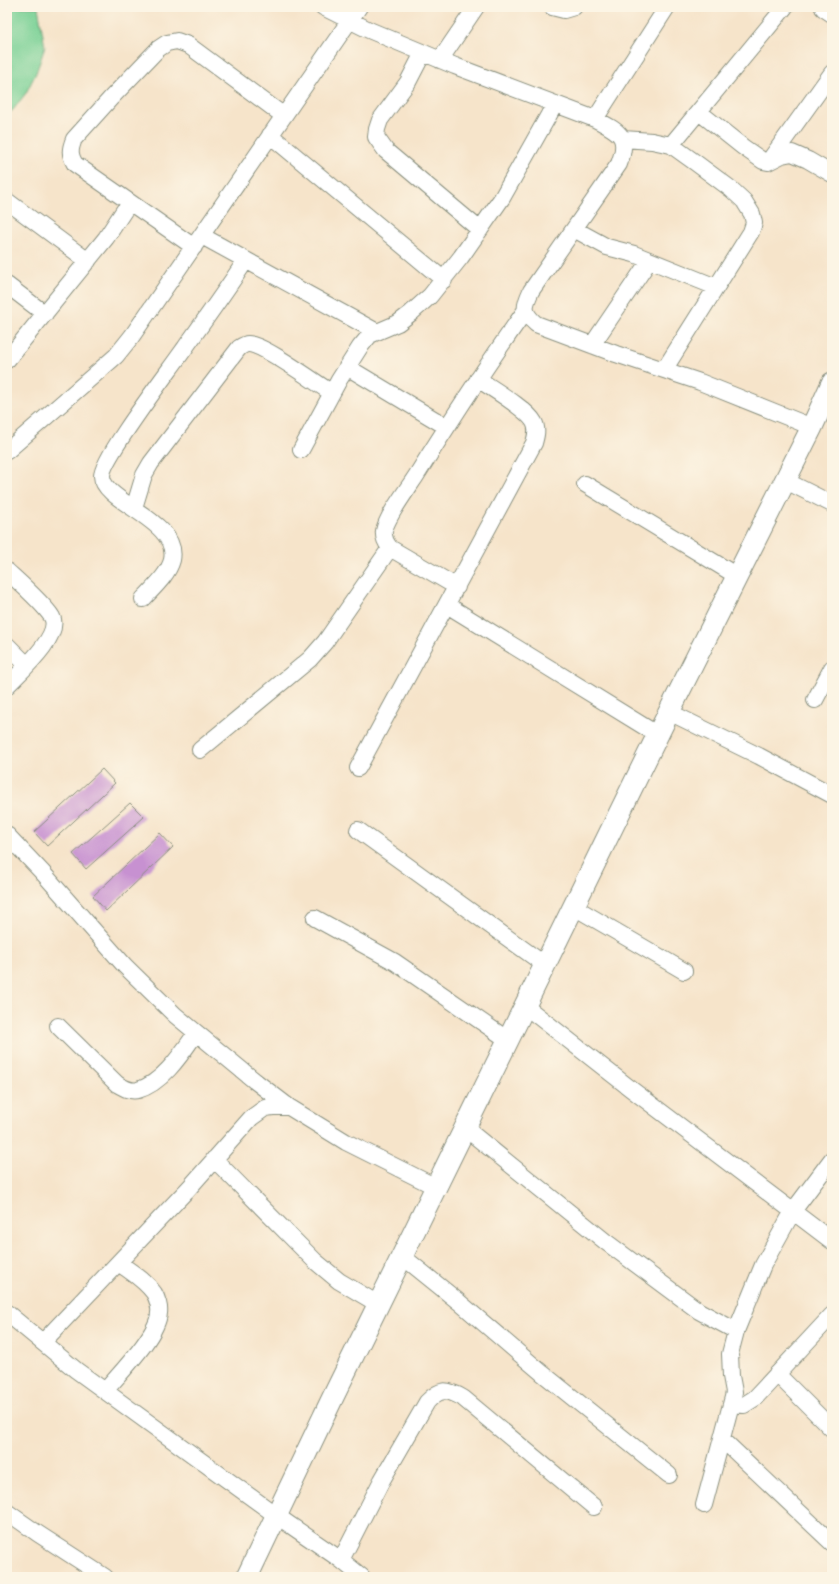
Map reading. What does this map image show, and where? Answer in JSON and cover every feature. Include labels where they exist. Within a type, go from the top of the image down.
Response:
[{"type":"main road","points":[[247,1577],[378,1304],[669,712],[784,480],[812,427],[832,383]]},
{"type":"street","points":[[322,7],[440,60],[595,119],[615,130],[623,139],[624,151],[619,164],[531,291],[526,302],[525,311],[478,379],[387,524],[384,536],[385,542],[390,548],[457,587]]},
{"type":"street","points":[[7,451],[116,356],[132,336],[359,7]]},
{"type":"street","points":[[440,60],[476,7]]},
{"type":"street","points":[[552,7],[564,10],[574,7]]},
{"type":"street","points":[[595,119],[667,7]]},
{"type":"street","points":[[823,8],[832,14]]},
{"type":"street","points":[[672,145],[778,9]]},
{"type":"street","points":[[284,116],[188,45],[178,41],[167,42],[158,49],[111,98],[74,139],[70,155],[75,164],[129,203],[198,242],[246,260],[377,332]]},
{"type":"street","points":[[423,53],[408,82],[380,120],[376,137],[386,151],[480,230]]},
{"type":"street","points":[[768,162],[832,73]]},
{"type":"street","points":[[301,450],[347,367],[370,335],[388,329],[398,323],[430,296],[444,280],[505,192],[555,104]]},
{"type":"street","points":[[699,112],[763,161],[768,162],[782,155],[792,153],[808,160],[832,174]]},
{"type":"street","points":[[270,135],[444,280]]},
{"type":"street","points":[[623,139],[652,141],[672,145],[731,188],[744,201],[752,214],[754,223],[751,232],[664,370]]},
{"type":"street","points":[[7,201],[88,261]]},
{"type":"street","points":[[7,360],[106,238],[129,203]]},
{"type":"street","points":[[574,229],[607,248],[634,254],[716,288]]},
{"type":"street","points":[[143,599],[167,571],[172,560],[172,551],[168,540],[159,528],[134,508],[110,492],[104,484],[102,477],[103,470],[119,442],[246,260]]},
{"type":"street","points":[[592,345],[649,261]]},
{"type":"street","points":[[7,285],[44,314]]},
{"type":"street","points":[[525,311],[529,318],[536,324],[700,382],[812,427]]},
{"type":"street","points":[[134,508],[144,475],[151,463],[240,348],[246,344],[254,345],[272,354],[332,394]]},
{"type":"street","points":[[347,367],[447,427]]},
{"type":"street","points":[[358,768],[534,443],[537,432],[535,423],[528,414],[478,379]]},
{"type":"street","points":[[784,480],[832,504]]},
{"type":"street","points":[[585,484],[737,576]]},
{"type":"street","points":[[200,750],[310,659],[324,642],[390,548]]},
{"type":"street","points":[[7,571],[35,598],[52,618],[54,628],[51,636],[40,651],[7,686]]},
{"type":"street","points":[[447,605],[658,735]]},
{"type":"street","points":[[7,645],[27,665]]},
{"type":"street","points":[[815,700],[832,668]]},
{"type":"street","points":[[669,712],[759,756],[832,795]]},
{"type":"street","points":[[358,830],[545,965]]},
{"type":"street","points":[[7,835],[126,966],[175,1015],[196,1033],[289,1107],[346,1142],[436,1187]]},
{"type":"street","points":[[574,907],[684,971]]},
{"type":"street","points":[[316,918],[395,962],[508,1040]]},
{"type":"street","points":[[525,1006],[631,1089],[794,1210],[832,1241]]},
{"type":"street","points":[[58,1026],[117,1084],[127,1090],[137,1090],[154,1082],[175,1062],[196,1033]]},
{"type":"street","points":[[43,1342],[119,1263],[234,1136],[259,1111],[273,1106],[289,1107]]},
{"type":"street","points":[[465,1128],[606,1242],[699,1311],[736,1331]]},
{"type":"street","points":[[214,1159],[315,1261],[339,1281],[378,1304]]},
{"type":"street","points":[[704,1505],[734,1392],[731,1376],[730,1354],[736,1331],[764,1265],[794,1210],[832,1159]]},
{"type":"street","points":[[402,1256],[459,1302],[542,1373],[669,1475]]},
{"type":"street","points":[[105,1391],[143,1345],[154,1328],[160,1314],[155,1294],[146,1283],[119,1263]]},
{"type":"street","points":[[7,1313],[76,1370],[362,1577]]},
{"type":"street","points":[[731,1404],[744,1405],[749,1403],[832,1315]]},
{"type":"street","points":[[778,1374],[832,1429]]},
{"type":"street","points":[[340,1560],[382,1480],[427,1402],[434,1394],[442,1391],[452,1392],[463,1398],[594,1507]]},
{"type":"street","points":[[722,1439],[832,1543]]},
{"type":"street","points":[[7,1512],[105,1577]]},
{"type":"green space","points":[[7,7],[38,7],[45,47],[36,73],[26,93],[13,110],[7,115]]},
{"type":"building","points":[[102,769],[115,783],[47,846],[34,832]]},
{"type":"building","points":[[130,803],[144,817],[86,869],[73,854]]},
{"type":"building","points":[[160,833],[173,847],[106,911],[93,896]]}]
